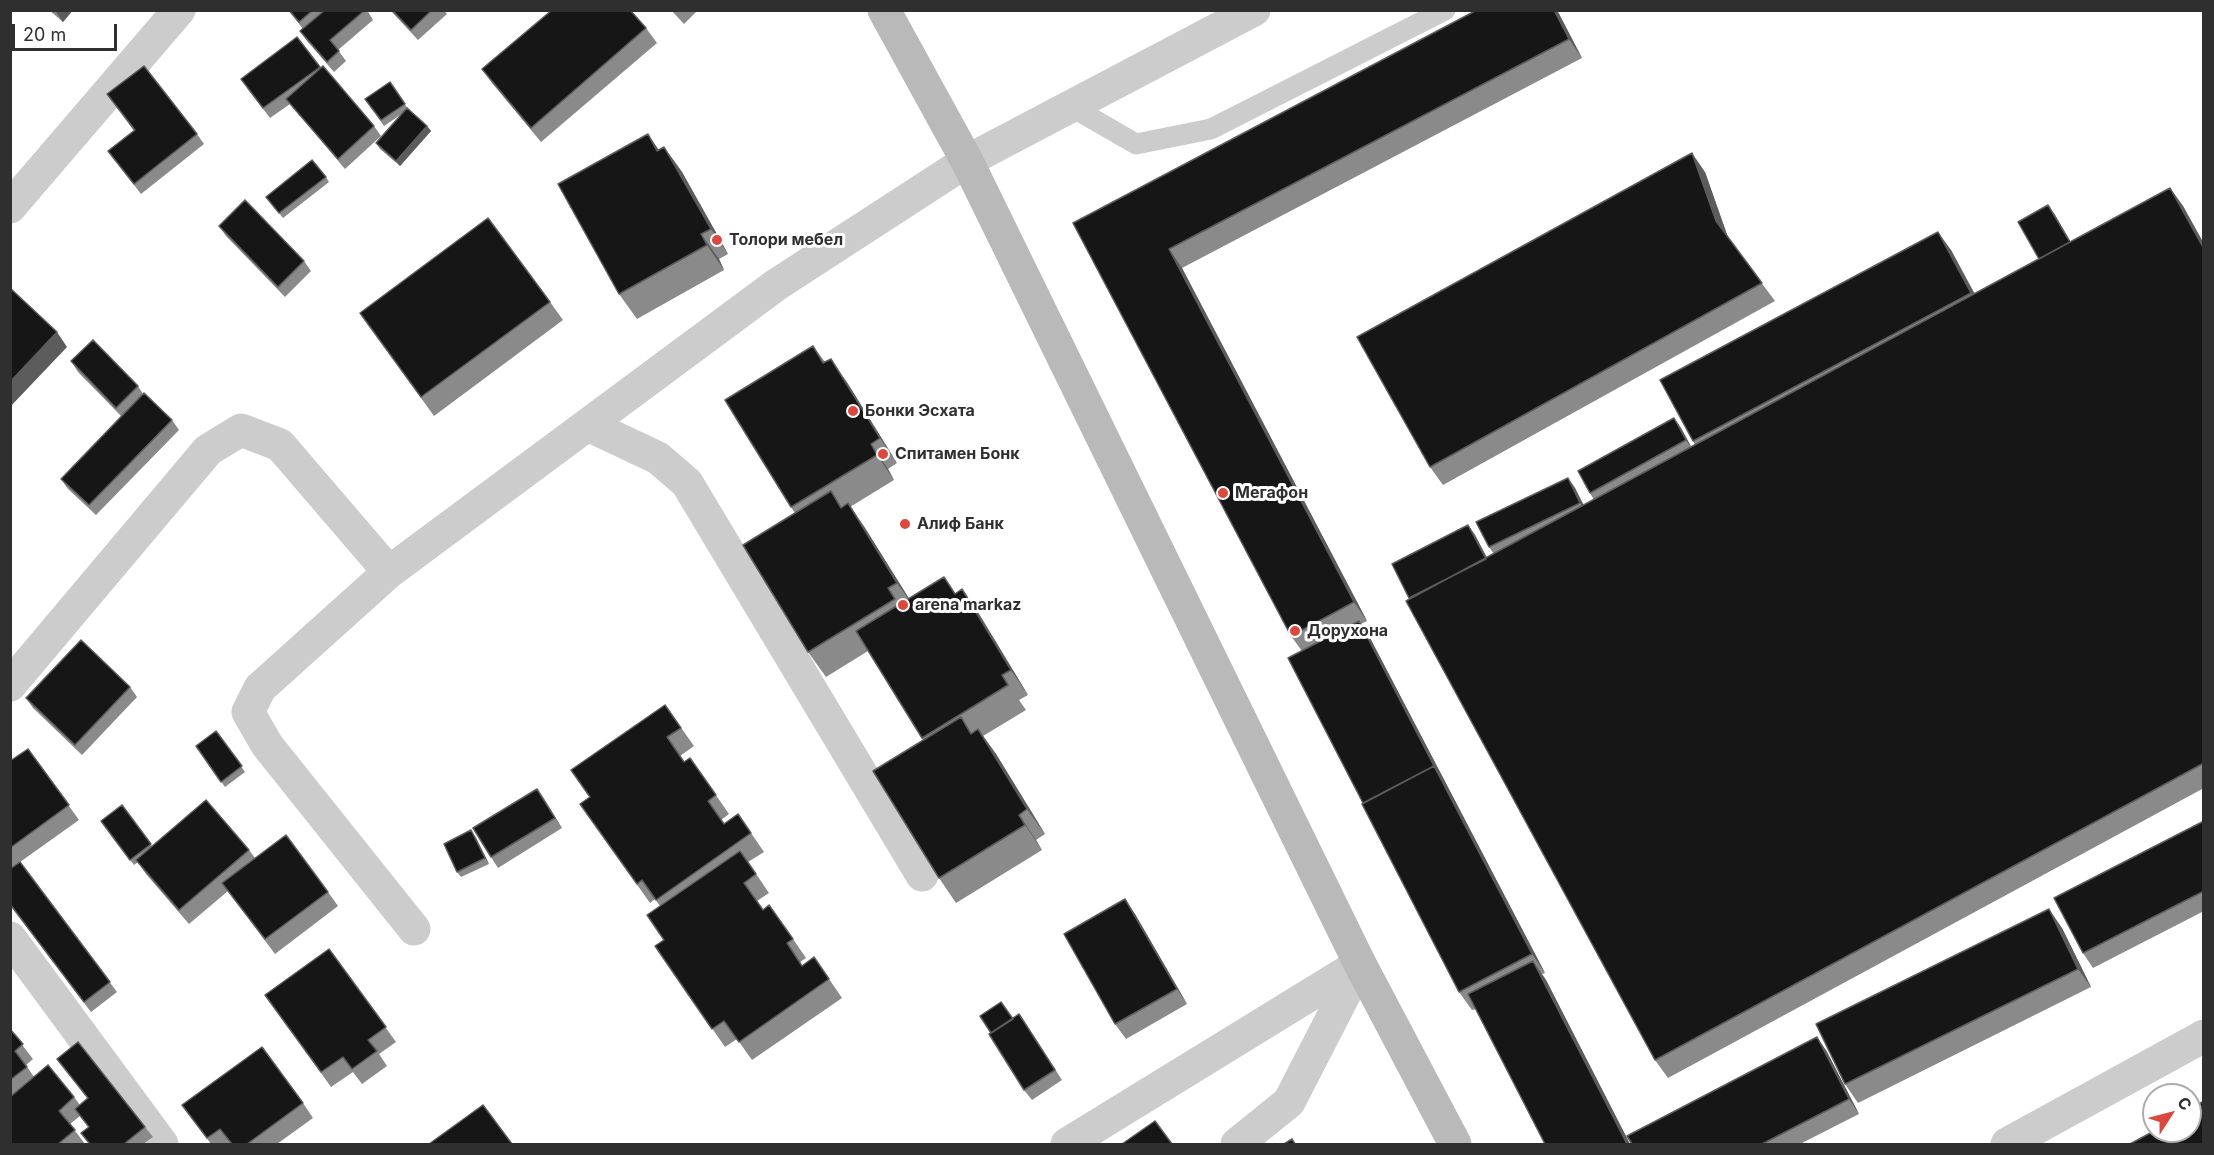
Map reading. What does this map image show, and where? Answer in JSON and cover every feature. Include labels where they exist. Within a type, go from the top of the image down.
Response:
[{"type":"main road","points":[[884,10],[968,161],[1360,964],[1455,1144]]},
{"type":"street","points":[[10,207],[179,10]]},
{"type":"street","points":[[414,929],[267,745],[248,712],[260,688],[389,572],[776,285],[968,161],[1254,10]]},
{"type":"street","points":[[588,425],[658,458],[687,483],[922,876]]},
{"type":"street","points":[[10,685],[208,450],[241,430],[280,445],[389,572]]},
{"type":"street","points":[[10,938],[162,1144]]},
{"type":"street","points":[[1067,1144],[1360,964]]},
{"type":"street","points":[[1237,1144],[1289,1102],[1360,964]]},
{"type":"street","points":[[2007,1144],[2204,1036]]},
{"type":"lane","points":[[1072,106],[1136,144],[1211,129],[1445,10]]},
{"type":"building","points":[[289,10],[313,10],[299,22]]},
{"type":"building","points":[[325,10],[365,10],[330,40],[339,51],[327,62],[300,31]]},
{"type":"building","points":[[392,10],[432,10],[411,30]]},
{"type":"building","points":[[552,10],[630,10],[646,28],[531,128],[482,69]]},
{"type":"building","points":[[1477,10],[1554,10],[1569,39],[1169,249],[1354,602],[1291,636],[1073,223]]},
{"type":"building","points":[[297,37],[320,67],[263,108],[241,79]]},
{"type":"building","points":[[144,66],[197,134],[134,184],[108,151],[135,130],[107,94]]},
{"type":"building","points":[[323,66],[374,126],[338,159],[286,99]]},
{"type":"building","points":[[390,82],[405,104],[381,120],[365,99]]},
{"type":"building","points":[[407,108],[427,126],[396,161],[376,143]]},
{"type":"building","points":[[648,134],[657,151],[664,147],[711,229],[701,234],[707,245],[619,294],[558,184]]},
{"type":"building","points":[[1692,153],[1716,221],[1762,283],[1430,467],[1357,337]]},
{"type":"building","points":[[312,160],[326,177],[279,213],[266,197]]},
{"type":"building","points":[[2170,188],[2204,249],[2204,763],[1655,1060],[1406,601]]},
{"type":"building","points":[[245,200],[304,261],[278,287],[219,226]]},
{"type":"building","points":[[2048,205],[2070,242],[2039,259],[2018,222]]},
{"type":"building","points":[[488,218],[550,302],[421,397],[360,313]]},
{"type":"building","points":[[1938,232],[1971,293],[1693,441],[1660,380]]},
{"type":"building","points":[[10,288],[57,332],[10,382]]},
{"type":"building","points":[[93,340],[138,386],[116,408],[71,361]]},
{"type":"building","points":[[813,346],[823,363],[831,359],[880,438],[871,444],[877,455],[791,507],[725,400]]},
{"type":"building","points":[[144,393],[172,420],[89,505],[61,479]]},
{"type":"building","points":[[1674,418],[1686,440],[1590,493],[1578,471]]},
{"type":"building","points":[[1568,478],[1580,503],[1489,547],[1476,522]]},
{"type":"building","points":[[831,491],[841,508],[848,503],[897,583],[888,588],[895,599],[808,652],[743,545]]},
{"type":"building","points":[[1468,525],[1486,559],[1409,598],[1392,564]]},
{"type":"building","points":[[944,577],[955,594],[962,589],[1011,670],[1002,675],[1008,685],[922,738],[856,631]]},
{"type":"building","points":[[1359,621],[1434,766],[1363,803],[1288,658]]},
{"type":"building","points":[[81,640],[130,687],[75,745],[26,698]]},
{"type":"building","points":[[665,705],[681,728],[667,737],[684,762],[690,758],[716,795],[708,801],[724,824],[738,814],[751,833],[656,900],[642,880],[637,884],[580,804],[590,797],[571,770]]},
{"type":"building","points":[[961,717],[971,734],[978,729],[1027,809],[1019,815],[1025,825],[939,878],[873,771]]},
{"type":"building","points":[[216,731],[242,766],[221,782],[196,746]]},
{"type":"building","points":[[28,749],[69,805],[10,848],[10,761]]},
{"type":"building","points":[[1434,766],[1532,954],[1459,992],[1362,804]]},
{"type":"building","points":[[537,789],[555,818],[491,857],[473,828]]},
{"type":"building","points":[[206,800],[249,850],[179,910],[136,860]]},
{"type":"building","points":[[122,805],[151,844],[130,860],[101,821]]},
{"type":"building","points":[[2204,821],[2204,891],[2083,953],[2054,898]]},
{"type":"building","points":[[471,830],[485,858],[457,872],[444,844]]},
{"type":"building","points":[[286,835],[328,892],[265,939],[222,883]]},
{"type":"building","points":[[740,851],[756,874],[744,883],[763,910],[769,905],[793,939],[787,943],[802,966],[814,957],[829,979],[739,1042],[724,1021],[712,1029],[655,946],[664,940],[647,915]]},
{"type":"building","points":[[20,862],[110,982],[84,1002],[10,904],[10,869]]},
{"type":"building","points":[[1125,899],[1177,989],[1115,1024],[1064,934]]},
{"type":"building","points":[[2049,909],[2078,969],[1845,1084],[1816,1024]]},
{"type":"building","points":[[329,949],[386,1027],[368,1040],[377,1051],[352,1069],[343,1057],[321,1072],[265,995]]},
{"type":"building","points":[[1533,961],[1627,1144],[1545,1144],[1468,994]]},
{"type":"building","points":[[1001,1002],[1013,1019],[991,1033],[980,1016]]},
{"type":"building","points":[[1019,1014],[1055,1070],[1024,1090],[989,1034]]},
{"type":"building","points":[[10,1029],[23,1044],[15,1051],[27,1067],[10,1080]]},
{"type":"building","points":[[1817,1037],[1849,1099],[1762,1144],[1632,1144],[1627,1136]]},
{"type":"building","points":[[78,1042],[145,1127],[124,1144],[90,1144],[81,1133],[89,1127],[75,1109],[88,1098],[57,1059]]},
{"type":"building","points":[[262,1047],[303,1103],[247,1144],[232,1144],[220,1129],[207,1138],[182,1105]]},
{"type":"building","points":[[48,1065],[74,1097],[59,1111],[75,1130],[58,1144],[10,1144],[10,1097]]},
{"type":"building","points":[[2204,1101],[2204,1144],[2130,1144],[2142,1138],[2142,1143],[2202,1143],[2202,1102]]},
{"type":"building","points":[[483,1105],[512,1144],[429,1144]]},
{"type":"building","points":[[1155,1121],[1172,1144],[1122,1144]]},
{"type":"building","points":[[1292,1139],[1295,1144],[1284,1144]]},
{"type":"place","name":"Толори мебел","points":[[717,240]]},
{"type":"place","name":"Бонки Эсхата","points":[[853,411]]},
{"type":"place","name":"Спитамен Бонк","points":[[883,454]]},
{"type":"place","name":"Мегафон","points":[[1223,493]]},
{"type":"place","name":"Алиф Банк","points":[[905,524]]},
{"type":"place","name":"arena markaz","points":[[903,605]]},
{"type":"place","name":"Дорухона","points":[[1295,631]]}]
